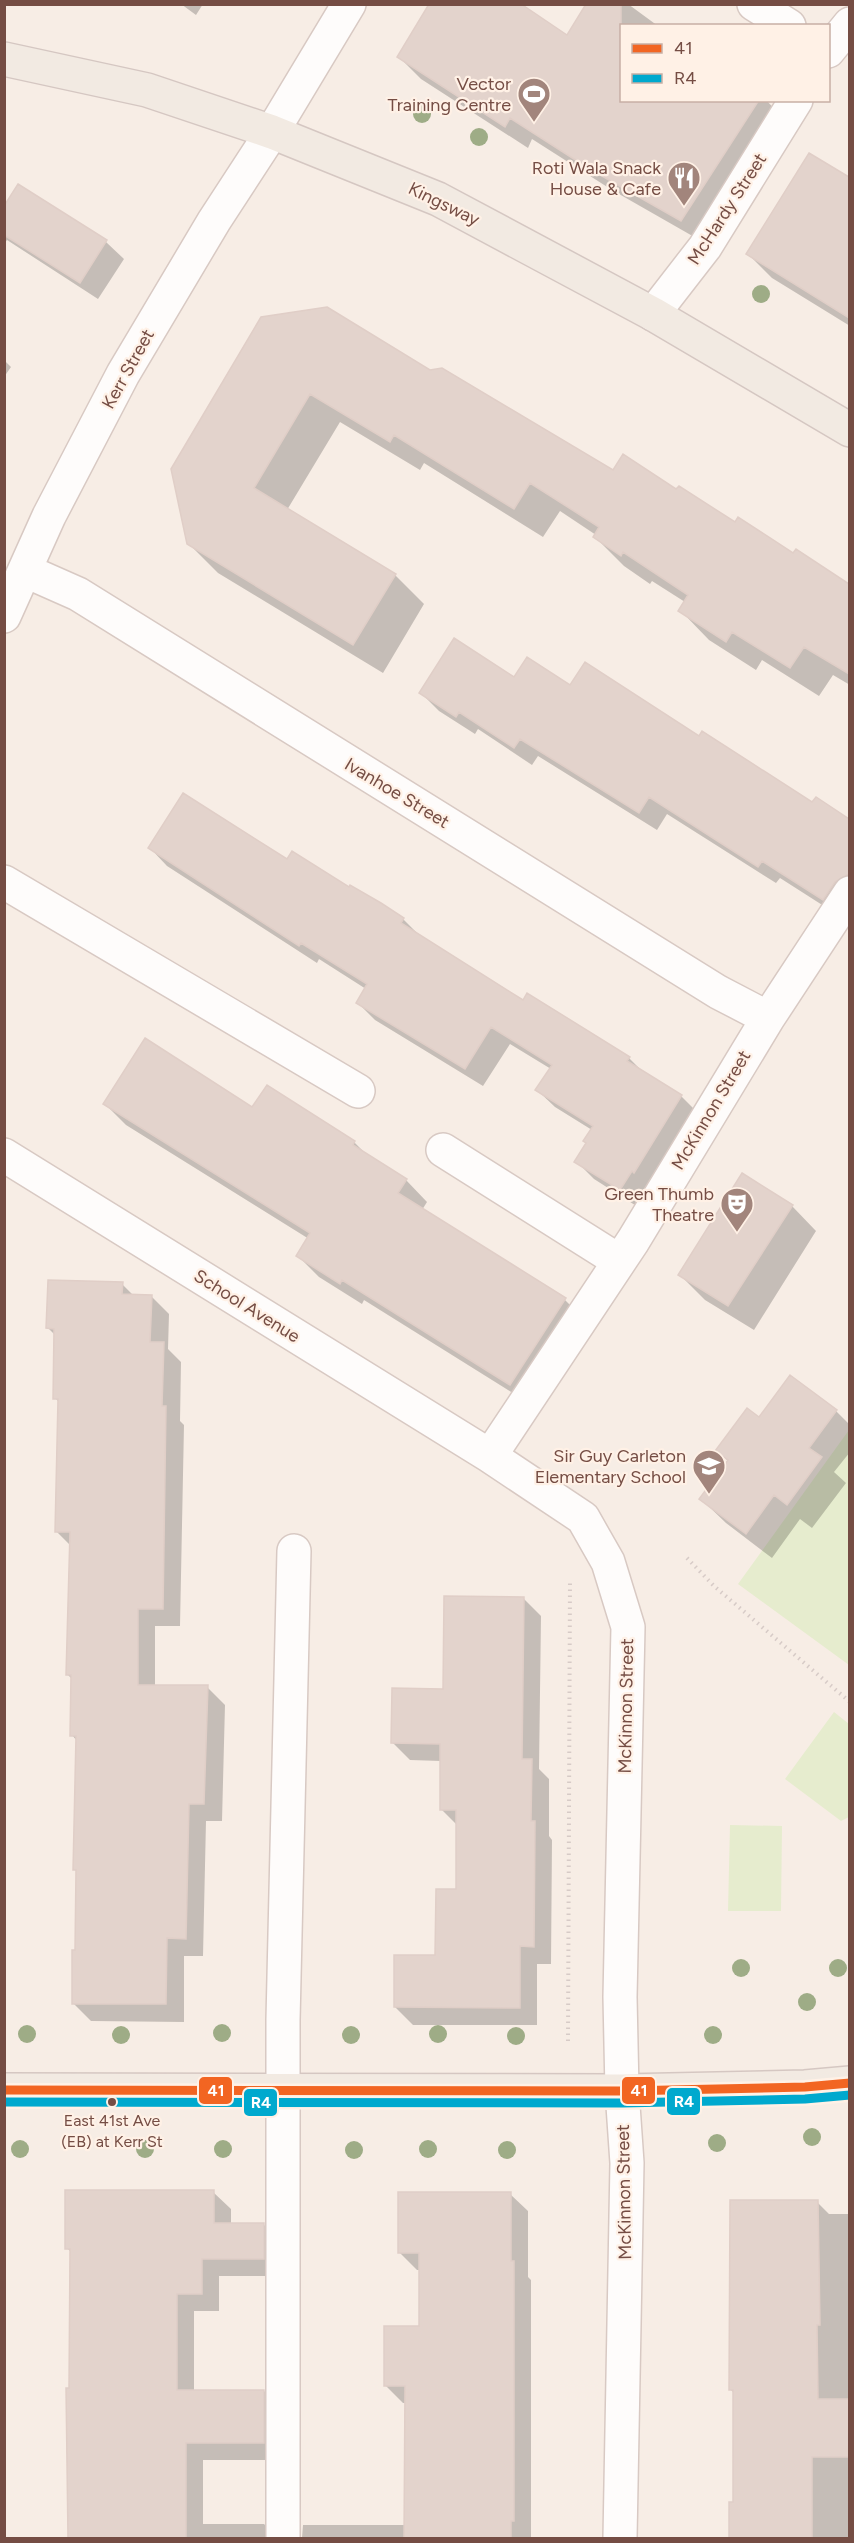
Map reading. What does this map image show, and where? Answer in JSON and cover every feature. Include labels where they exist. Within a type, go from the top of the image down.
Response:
[{"type":"main road","name":"Kingsway","points":[[4,59],[147,90],[272,132],[438,199],[653,314],[849,430]]},
{"type":"main road","points":[[4,2090],[622,2091],[805,2087],[849,2083]]},
{"type":"street","name":"Kerr Street","points":[[4,616],[49,516],[123,374],[214,221],[272,132],[350,4]]},
{"type":"street","points":[[754,4],[786,24]]},
{"type":"street","name":"McHardy Street","points":[[653,314],[705,247],[795,102]]},
{"type":"street","name":"Ivanhoe Street","points":[[26,571],[78,594],[718,992],[768,1018]]},
{"type":"street","points":[[4,882],[358,1090]]},
{"type":"street","name":"McKinnon Street","points":[[620,2538],[627,2163],[622,2091],[620,1997],[628,1627],[608,1562],[583,1518],[490,1456],[619,1261],[768,1018],[849,893]]},
{"type":"street","points":[[443,1150],[619,1261]]},
{"type":"street","name":"School Avenue","points":[[4,1155],[490,1456]]},
{"type":"street","points":[[283,2538],[284,2090],[294,1551]]},
{"type":"path","points":[[687,1558],[714,1586],[849,1702]]},
{"type":"path","points":[[568,2041],[570,1576]]},
{"type":"green space","points":[[849,1430],[849,1665],[738,1584]]},
{"type":"green space","points":[[834,1712],[849,1724],[849,1817],[841,1821],[785,1779]]},
{"type":"green space","points":[[730,1825],[782,1826],[781,1911],[728,1911]]},
{"type":"building","points":[[429,4],[521,4],[567,35],[586,4],[621,4],[620,102],[758,102],[681,221],[588,168],[510,118],[505,127],[397,57]]},
{"type":"building","points":[[809,153],[849,177],[849,318],[746,254]]},
{"type":"building","points":[[18,184],[107,240],[80,283],[4,235],[4,206]]},
{"type":"building","points":[[327,307],[430,370],[442,368],[613,470],[623,454],[676,489],[679,486],[735,522],[738,517],[793,553],[796,549],[849,584],[849,674],[804,647],[790,668],[732,632],[726,642],[678,611],[688,595],[623,552],[621,556],[593,537],[599,527],[530,483],[514,509],[394,435],[390,442],[310,394],[254,488],[396,574],[353,645],[187,544],[171,469],[261,317]]},
{"type":"building","points":[[454,638],[514,677],[527,657],[570,685],[585,662],[699,736],[702,731],[812,802],[816,797],[849,819],[849,874],[835,882],[823,900],[762,861],[758,867],[649,797],[639,813],[520,739],[514,748],[459,712],[456,717],[419,693]]},
{"type":"building","points":[[183,793],[287,859],[292,851],[349,887],[350,885],[381,903],[404,918],[401,923],[523,1000],[527,993],[630,1057],[627,1061],[682,1095],[634,1173],[632,1171],[620,1190],[574,1162],[586,1143],[583,1141],[593,1126],[535,1090],[552,1065],[491,1027],[465,1069],[356,1003],[367,984],[301,943],[299,946],[148,848]]},
{"type":"building","points":[[145,1038],[252,1107],[267,1085],[355,1141],[353,1145],[407,1179],[398,1193],[566,1298],[510,1385],[342,1280],[340,1284],[296,1256],[310,1233],[103,1104]]},
{"type":"building","points":[[742,1173],[793,1205],[728,1306],[678,1275]]},
{"type":"building","points":[[48,1280],[123,1282],[122,1294],[152,1295],[150,1342],[164,1342],[162,1406],[166,1406],[163,1609],[138,1609],[138,1685],[208,1685],[204,1804],[189,1804],[186,1939],[167,1938],[166,2004],[72,2004],[72,1950],[75,1950],[76,1870],[73,1870],[76,1736],[70,1736],[71,1675],[66,1675],[70,1532],[55,1532],[58,1399],[53,1399],[54,1329],[46,1328]]},
{"type":"building","points":[[790,1375],[837,1410],[809,1448],[822,1457],[787,1505],[774,1495],[746,1534],[699,1499],[728,1460],[715,1451],[747,1408],[759,1417]]},
{"type":"building","points":[[444,1596],[524,1597],[522,1759],[532,1759],[531,1821],[535,1821],[534,1947],[520,1946],[520,2008],[394,2007],[394,1955],[435,1955],[436,1889],[456,1889],[456,1810],[440,1810],[440,1744],[391,1743],[392,1688],[443,1689]]},
{"type":"building","points":[[65,2190],[214,2190],[214,2223],[264,2223],[264,2259],[202,2259],[202,2294],[177,2294],[177,2390],[264,2390],[264,2443],[186,2443],[186,2538],[68,2538],[66,2388],[69,2388],[70,2249],[65,2249]]},
{"type":"building","points":[[398,2192],[511,2192],[511,2261],[514,2261],[514,2521],[511,2521],[511,2538],[404,2538],[405,2386],[384,2386],[384,2326],[419,2326],[419,2253],[398,2253]]},
{"type":"building","points":[[730,2200],[818,2200],[820,2325],[817,2325],[818,2399],[849,2399],[849,2457],[812,2457],[812,2538],[729,2538],[729,2502],[733,2502],[733,2390],[729,2390]]},
{"type":"transit line","name":"41","points":[[4,2090],[622,2091],[805,2087],[850,2083]]},
{"type":"transit line","name":"R4","points":[[4,2102],[622,2103],[805,2099],[850,2095]]},
{"type":"place","name":"Vector Training Centre","points":[[534,123]]},
{"type":"place","name":"Roti Wala Snack House & Cafe","points":[[684,207]]},
{"type":"place","name":"Green Thumb Theatre","points":[[737,1233]]},
{"type":"place","name":"Sir Guy Carleton Elementary School","points":[[709,1495]]},
{"type":"place","name":"East 41st Ave (EB) at Kerr St","points":[[112,2102]]}]
